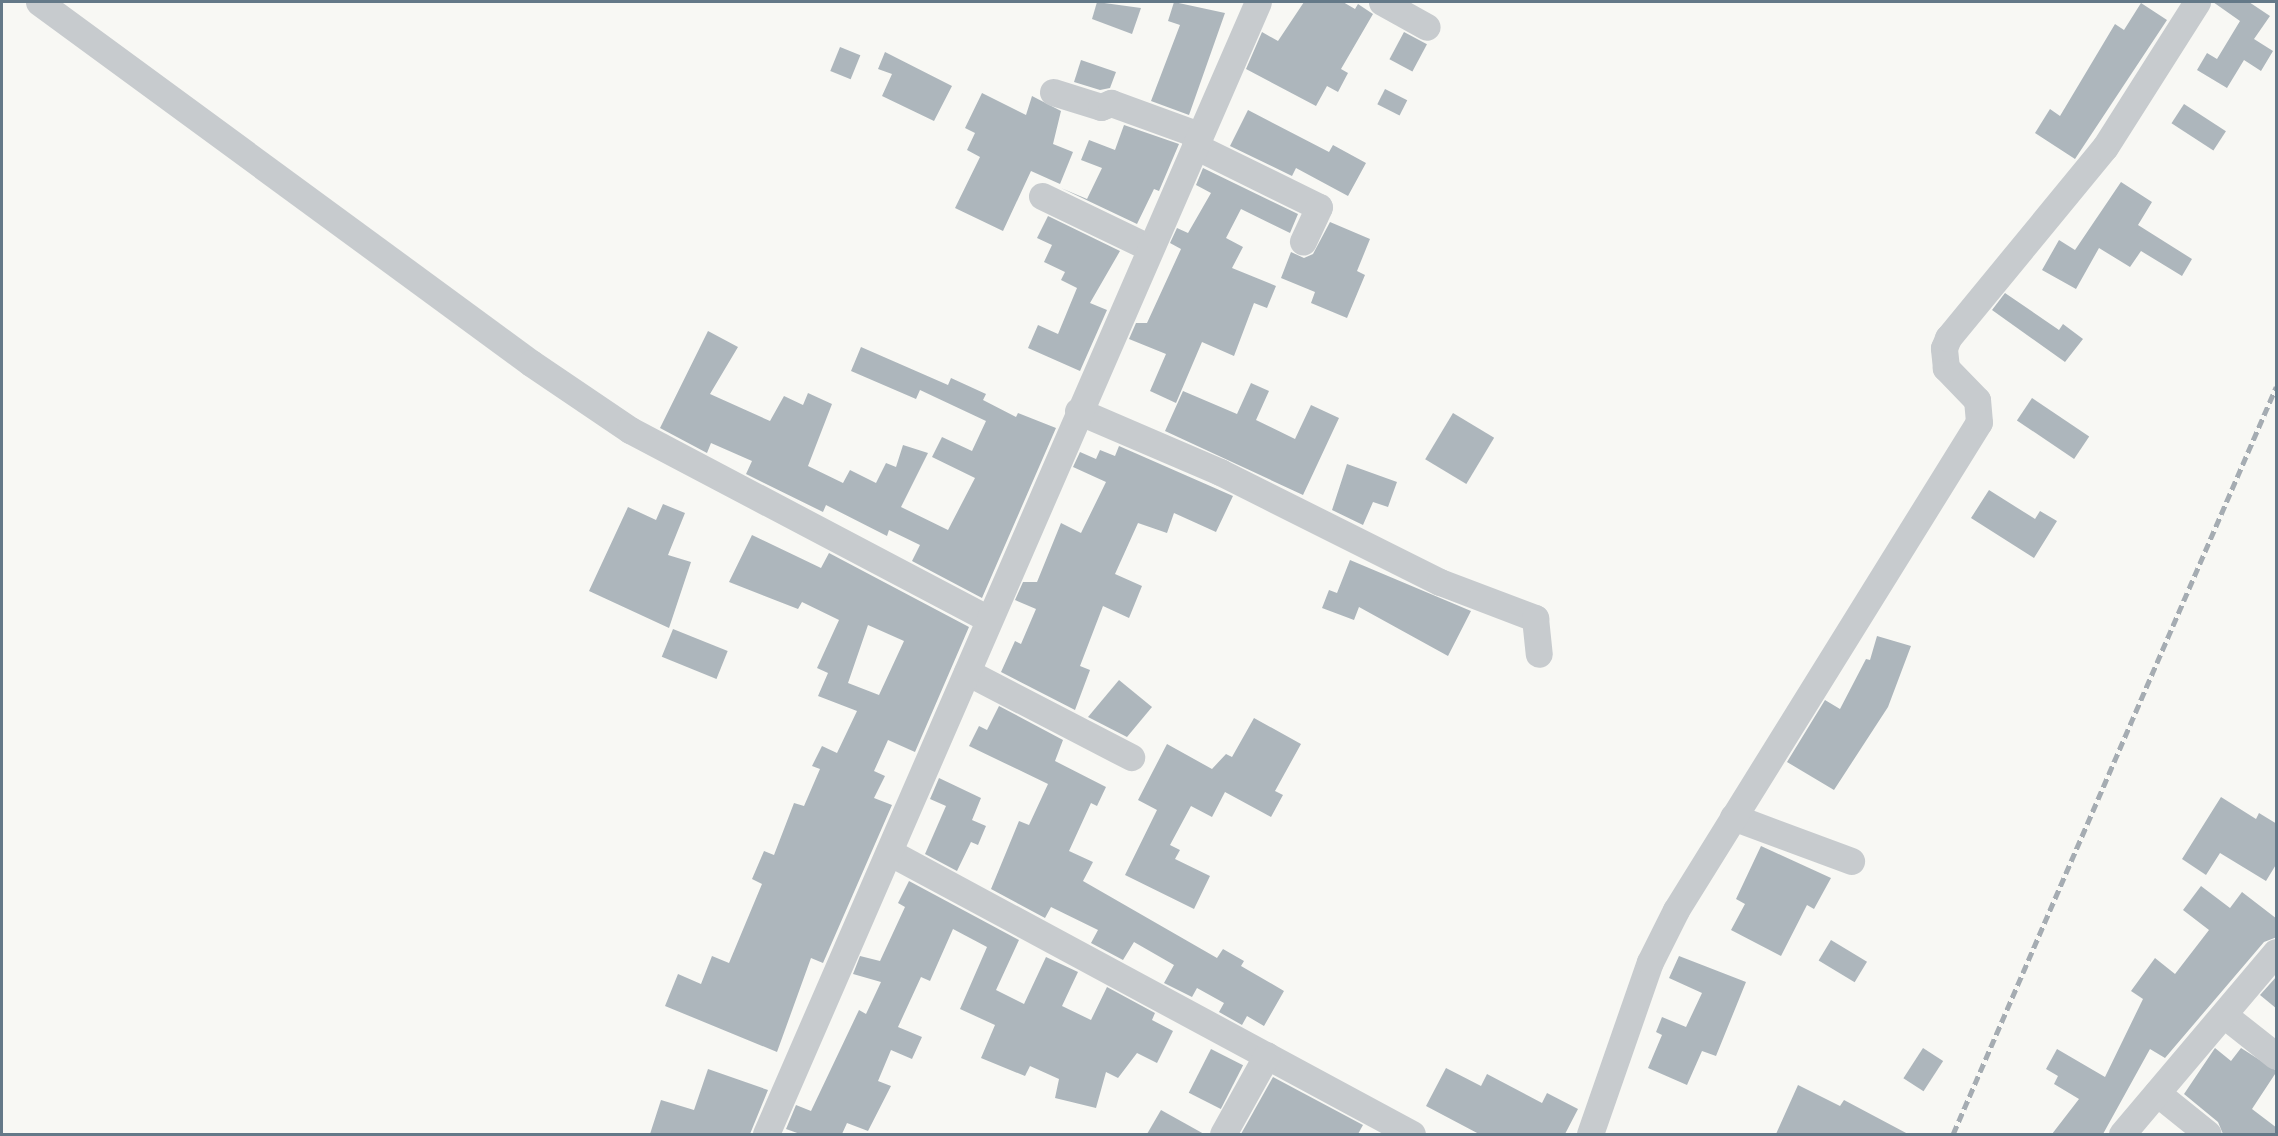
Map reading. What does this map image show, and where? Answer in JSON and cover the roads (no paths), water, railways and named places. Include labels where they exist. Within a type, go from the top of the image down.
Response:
[{"type":"street","points":[[39,2],[522,356],[630,430],[988,620]]},
{"type":"street","points":[[766,1134],[967,672],[1148,247],[1258,2]]},
{"type":"street","points":[[1382,2],[1427,27]]},
{"type":"street","points":[[1590,1134],[1650,962],[1733,817],[1979,422],[1977,400],[1946,368],[1943,358],[1948,338],[2105,147],[2197,2]]},
{"type":"street","points":[[1053,92],[1101,107],[1111,103],[1197,141],[1319,207],[1303,242]]},
{"type":"street","points":[[1042,196],[1148,247]]},
{"type":"street","points":[[1078,411],[1220,472],[1440,582],[1535,618],[1539,654]]},
{"type":"street","points":[[967,672],[1131,757]]},
{"type":"street","points":[[1733,817],[1851,861]]},
{"type":"street","points":[[889,852],[1267,1055],[1370,1125],[1412,1134]]},
{"type":"street","points":[[2122,1134],[2277,952]]},
{"type":"street","points":[[2224,1015],[2277,1056]]},
{"type":"street","points":[[1223,1134],[1267,1055]]},
{"type":"street","points":[[2157,1094],[2208,1134]]},
{"type":"railway","points":[[1953,1134],[2276,387]]}]
